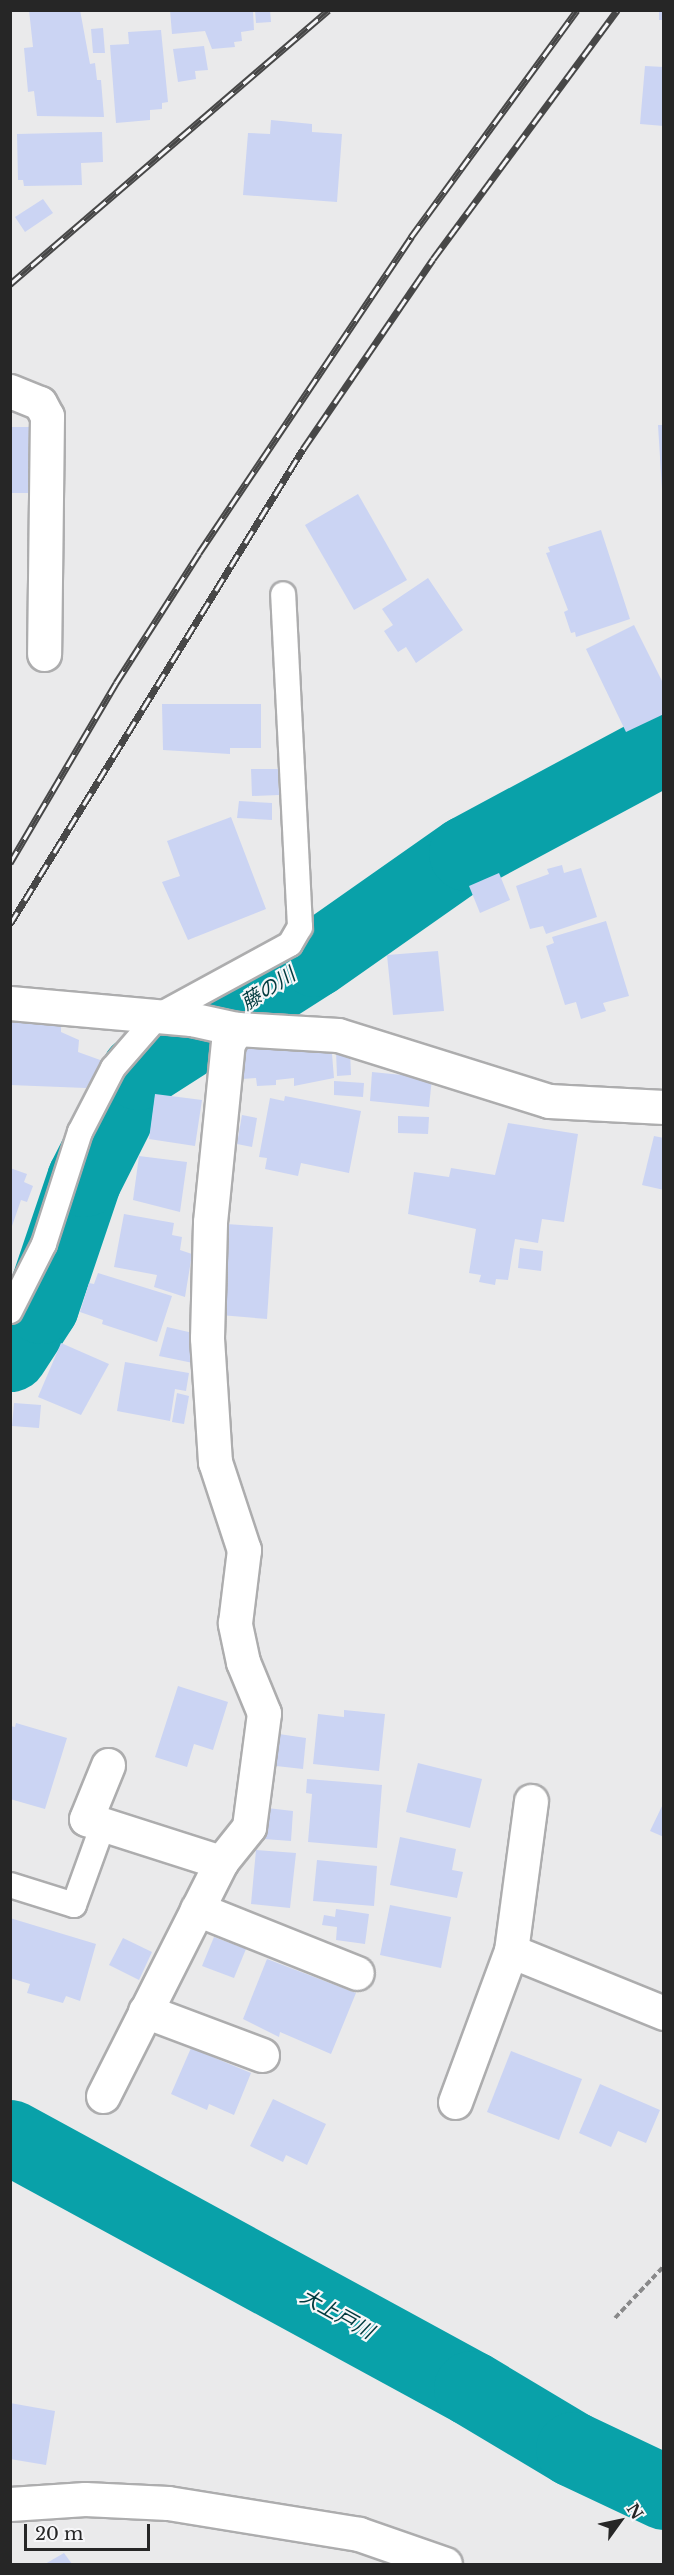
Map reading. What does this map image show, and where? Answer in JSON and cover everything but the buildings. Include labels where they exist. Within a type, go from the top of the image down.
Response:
[{"type":"street","points":[[10,392],[40,403],[47,416],[44,654]]},
{"type":"street","points":[[10,1003],[190,1019],[233,1028],[338,1035],[549,1101],[663,1107]]},
{"type":"street","points":[[103,2096],[221,1862],[249,1827],[264,1713],[243,1662],[235,1623],[244,1550],[215,1462],[207,1338],[210,1222],[228,1043],[233,1028]]},
{"type":"street","points":[[108,1765],[86,1819],[221,1862]]},
{"type":"street","points":[[455,2102],[511,1951],[531,1801]]},
{"type":"street","points":[[197,1909],[357,1973]]},
{"type":"street","points":[[511,1951],[663,2013]]},
{"type":"street","points":[[146,2011],[262,2055]]},
{"type":"street","points":[[10,2504],[85,2499],[168,2503],[235,2512],[359,2534],[446,2565]]},
{"type":"lane","points":[[10,1311],[44,1244],[80,1132],[113,1068],[158,1016],[290,944],[300,927],[283,594]]},
{"type":"lane","points":[[10,1885],[74,1905],[103,1825]]},
{"type":"path","points":[[615,2318],[663,2266]]},
{"type":"waterway","name":"藤の川","points":[[10,1354],[41,1306],[84,1179],[138,1072],[315,959],[466,853],[664,747]]},
{"type":"waterway","name":"大上戸川","points":[[10,2137],[471,2388],[573,2449],[664,2492]]},
{"type":"railway","points":[[10,284],[328,10]]},
{"type":"railway","points":[[10,863],[116,683],[199,553],[411,237],[577,10]]},
{"type":"railway","points":[[10,924],[303,449],[433,259],[617,10]]}]
